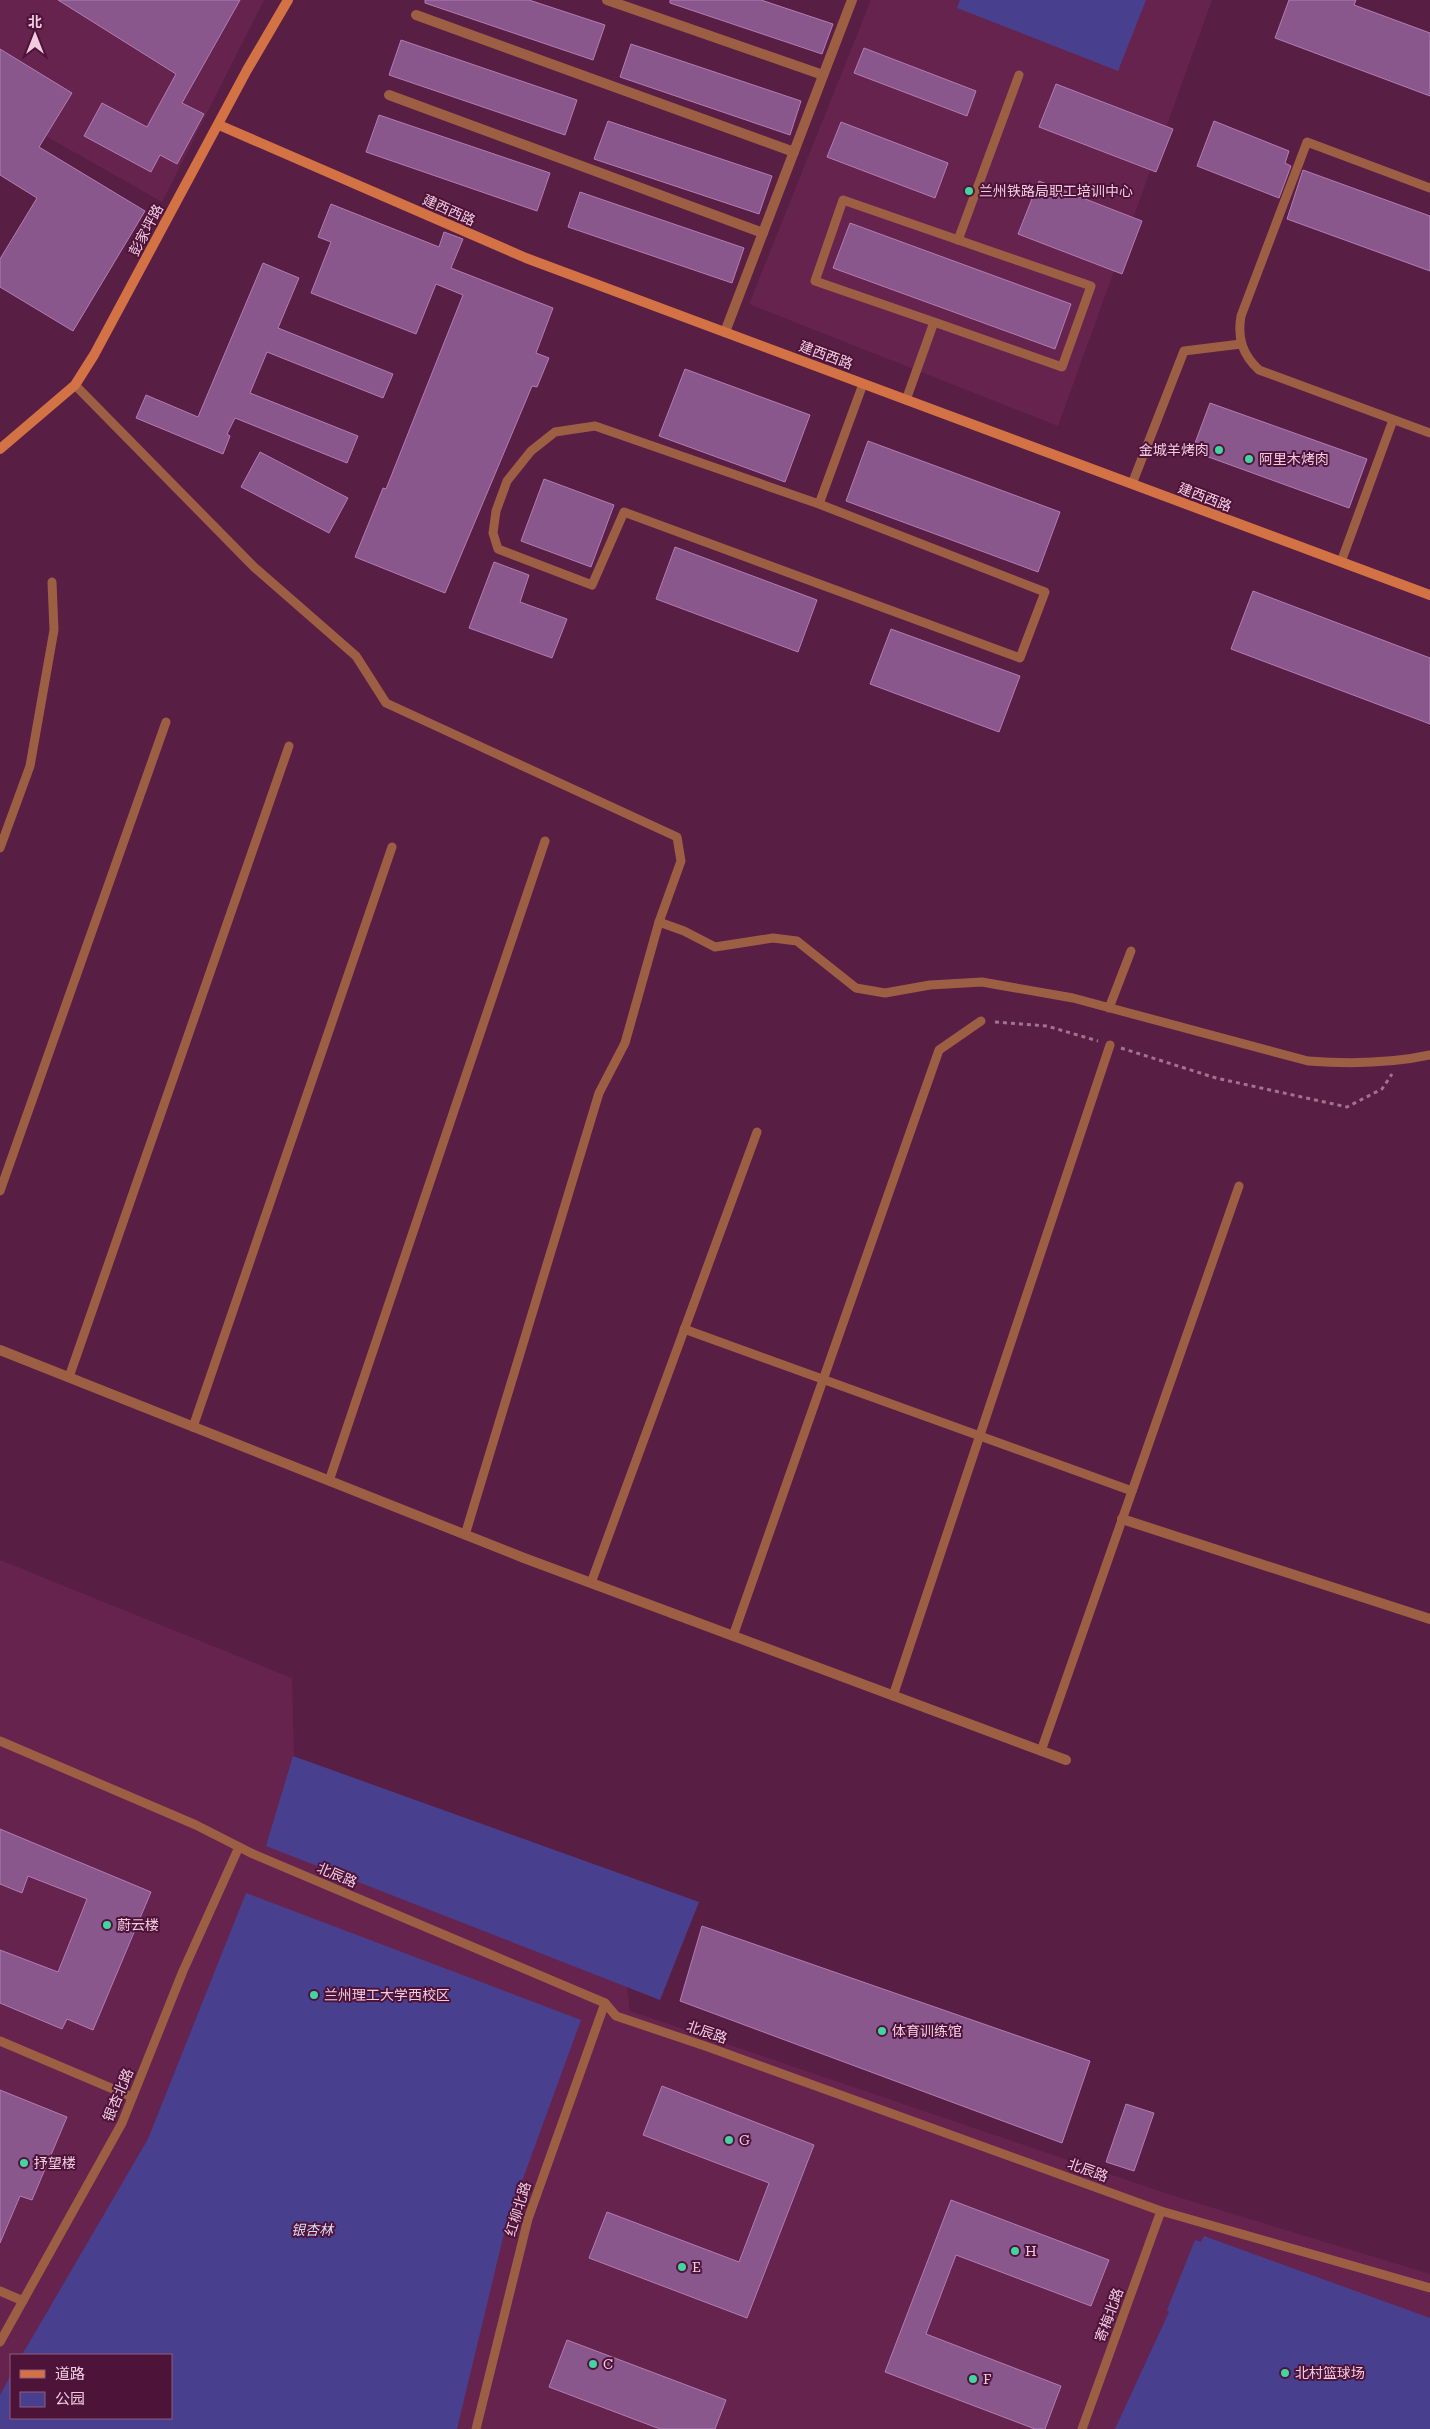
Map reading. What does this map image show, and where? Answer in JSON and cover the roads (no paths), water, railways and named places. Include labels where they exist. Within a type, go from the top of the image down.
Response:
[{"type":"street","name":"彭家坪路","points":[[0,449],[75,385],[94,355],[288,0]]},
{"type":"street","points":[[607,0],[824,74]]},
{"type":"street","points":[[725,332],[852,0]]},
{"type":"street","points":[[416,15],[794,152]]},
{"type":"street","points":[[389,95],[763,233]]},
{"type":"street","name":"建西西路","points":[[219,125],[526,258],[1430,595]]},
{"type":"street","points":[[0,1350],[465,1535],[1066,1760]]},
{"type":"street","points":[[1122,1519],[1430,1619]]},
{"type":"lane","points":[[958,240],[1019,75]]},
{"type":"lane","points":[[1430,188],[1307,142],[1242,316],[1239,335],[1241,344],[1250,362],[1259,370],[1430,433]]},
{"type":"lane","points":[[843,200],[1091,286],[1062,367],[934,322],[815,281],[843,200]]},
{"type":"lane","points":[[906,400],[934,322]]},
{"type":"lane","points":[[1132,484],[1184,351],[1241,344]]},
{"type":"lane","points":[[819,504],[863,384]]},
{"type":"lane","points":[[75,385],[254,567],[356,656],[386,703],[676,837],[681,861],[660,922],[625,1044],[599,1093],[465,1535]]},
{"type":"lane","points":[[1341,562],[1393,420]]},
{"type":"lane","points":[[595,426],[819,504],[1044,592],[1020,658],[624,512],[592,584],[498,549],[493,534],[496,511],[507,482],[531,452],[555,432],[595,426]]},
{"type":"lane","points":[[0,848],[30,766],[54,630],[52,582]]},
{"type":"lane","points":[[0,1190],[166,722]]},
{"type":"lane","points":[[69,1377],[289,746]]},
{"type":"lane","points":[[329,1481],[545,840]]},
{"type":"lane","points":[[193,1427],[392,847]]},
{"type":"lane","points":[[660,922],[715,947],[773,938],[797,941],[856,988],[885,993],[930,985],[982,982],[1073,998],[1308,1061],[1345,1064],[1401,1061],[1430,1055]]},
{"type":"lane","points":[[1109,1008],[1131,951]]},
{"type":"lane","points":[[733,1636],[938,1050],[980,1021]]},
{"type":"lane","points":[[893,1696],[1110,1045]]},
{"type":"lane","points":[[591,1583],[757,1132]]},
{"type":"lane","points":[[1041,1751],[1239,1186]]},
{"type":"lane","points":[[684,1329],[1132,1491]]},
{"type":"lane","name":"北辰路","points":[[0,1741],[196,1825],[239,1847],[604,2003],[616,2016],[708,2046],[1161,2211],[1430,2288]]},
{"type":"lane","name":"银杏北路","points":[[0,2342],[122,2123],[183,1971],[239,1847]]},
{"type":"lane","name":"红柳北路","points":[[476,2429],[528,2219],[604,2003]]},
{"type":"lane","points":[[0,2041],[132,2097]]},
{"type":"lane","name":"寄梅北路","points":[[1082,2429],[1161,2211]]},
{"type":"lane","points":[[0,2291],[23,2301]]},
{"type":"place","name":"兰州铁路局职工培训中心","points":[[969,191]]},
{"type":"place","name":"金城羊烤肉","points":[[1219,450]]},
{"type":"place","name":"阿里木烤肉","points":[[1249,459]]},
{"type":"place","name":"蔚云楼","points":[[107,1925]]},
{"type":"place","name":"兰州理工大学西校区","points":[[314,1995]]},
{"type":"place","name":"体育训练馆","points":[[882,2031]]},
{"type":"place","name":"G","points":[[729,2140]]},
{"type":"place","name":"抒望楼","points":[[24,2163]]},
{"type":"place","name":"H","points":[[1015,2251]]},
{"type":"place","name":"E","points":[[682,2267]]},
{"type":"place","name":"C","points":[[593,2364]]},
{"type":"place","name":"北村篮球场","points":[[1285,2373]]},
{"type":"place","name":"F","points":[[973,2379]]},
{"type":"park label","name":"银杏林","points":[[312,2230]]}]
